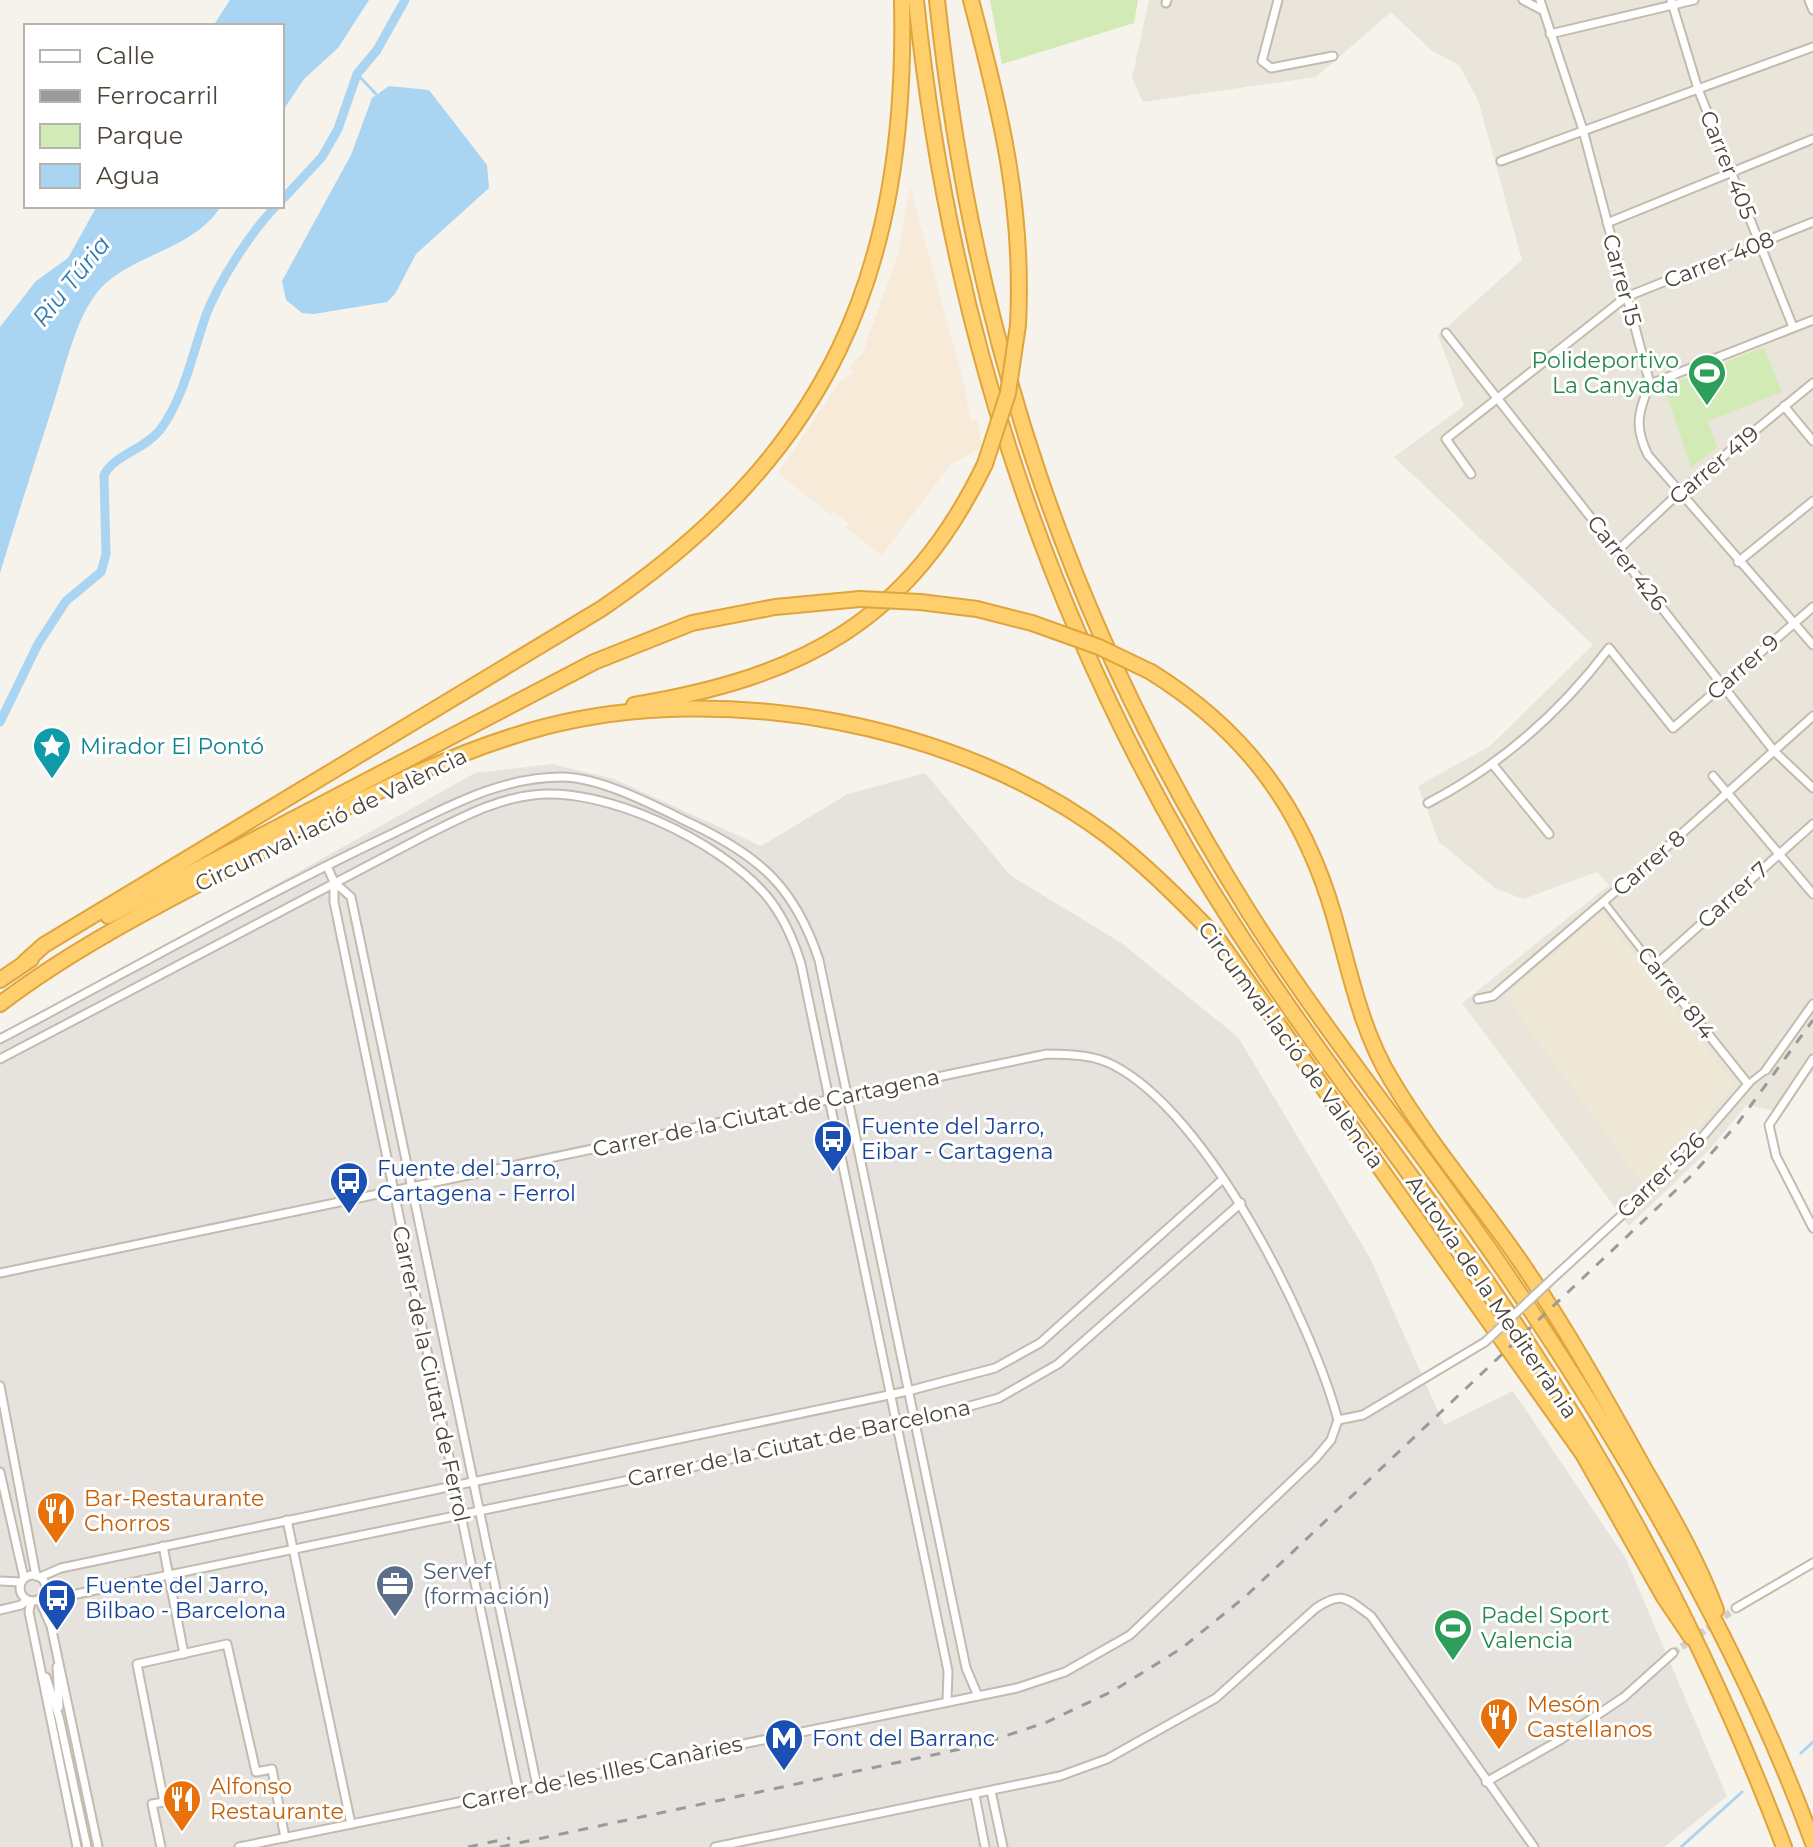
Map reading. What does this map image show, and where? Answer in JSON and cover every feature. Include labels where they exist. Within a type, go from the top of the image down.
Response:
[{"type":"highway","points":[[25,962],[57,937],[601,609],[656,572],[721,516],[755,478],[805,409],[855,315],[877,254],[898,139],[902,0]]},
{"type":"highway","name":"Autovia de la Mediterrània","points":[[916,0],[925,86],[943,199],[982,366],[1013,467],[1048,562],[1107,700],[1189,852],[1234,926],[1538,1360],[1639,1527],[1674,1593],[1784,1847]]},
{"type":"highway","name":"Autovia de la Mediterrània","points":[[937,0],[963,193],[1001,361],[1033,461],[1103,642],[1150,738],[1251,915],[1503,1269],[1658,1517],[1726,1641],[1767,1727],[1813,1843]]},
{"type":"highway","points":[[607,714],[628,706],[704,693],[763,675],[839,638],[911,577],[944,536],[978,479],[1008,393],[1018,325],[1020,248],[1012,176],[971,0]]},
{"type":"highway","name":"Circumval·lació de València","points":[[0,980],[25,962],[594,662],[692,623],[775,607],[860,599],[920,602],[977,609],[1032,623],[1099,647],[1151,672],[1196,700],[1242,742],[1271,780],[1300,828],[1319,871],[1360,1011],[1392,1081],[1570,1337],[1706,1583],[1726,1641]]},
{"type":"highway","name":"Circumval·lació de València","points":[[0,1004],[124,925],[375,792],[480,747],[545,726],[607,714],[698,709],[796,715],[876,729],[994,771],[1036,791],[1107,835],[1179,898],[1217,938],[1583,1454],[1664,1597],[1691,1637]]},
{"type":"street","points":[[1278,0],[1262,61],[1271,68],[1333,56]]},
{"type":"street","points":[[1523,0],[1542,10]]},
{"type":"street","name":"Carrer 15","points":[[1540,0],[1583,130],[1650,384]]},
{"type":"street","points":[[1550,34],[1694,0]]},
{"type":"street","points":[[1809,0],[1813,10]]},
{"type":"street","name":"Carrer 405","points":[[1671,3],[1698,89],[1793,327]]},
{"type":"street","points":[[1501,161],[1813,47]]},
{"type":"street","points":[[1607,223],[1813,139]]},
{"type":"street","name":"Carrer 408","points":[[1471,474],[1446,439],[1626,297],[1813,222]]},
{"type":"street","points":[[1813,320],[1650,384],[1638,412],[1638,435],[1648,455],[1813,645]]},
{"type":"street","name":"Carrer 426","points":[[1446,333],[1774,751],[1813,788]]},
{"type":"street","name":"Carrer 419","points":[[1618,550],[1680,492],[1813,383]]},
{"type":"street","points":[[1784,406],[1813,441]]},
{"type":"street","points":[[1738,562],[1813,501]]},
{"type":"street","name":"Carrer 9","points":[[1494,766],[1584,681],[1609,648],[1673,728],[1813,607]]},
{"type":"street","name":"Carrer 8","points":[[1478,999],[1493,996],[1728,794],[1813,716]]},
{"type":"street","points":[[1428,803],[1494,766],[1549,834]]},
{"type":"street","points":[[1713,776],[1813,894]]},
{"type":"street","points":[[0,1039],[327,866],[496,786],[566,777],[650,804],[728,841],[776,880],[805,919],[819,960],[966,1668],[978,1696]]},
{"type":"street","points":[[0,1059],[467,814],[533,795],[585,797],[645,817],[722,854],[765,894],[790,929],[801,964],[948,1671],[947,1702]]},
{"type":"street","name":"Carrer 7","points":[[1654,966],[1813,824]]},
{"type":"street","points":[[327,866],[334,882]]},
{"type":"street","name":"Carrer de la Ciutat de Ferrol","points":[[334,882],[351,897],[537,1786]]},
{"type":"street","name":"Carrer de la Ciutat de Ferrol","points":[[334,882],[334,902],[518,1790]]},
{"type":"street","name":"Carrer 814","points":[[1604,902],[1748,1084]]},
{"type":"street","points":[[1748,1084],[1766,1070],[1813,1004]]},
{"type":"street","name":"Carrer de la Ciutat de Cartagena","points":[[0,1273],[1047,1054],[1086,1056],[1112,1064],[1136,1080],[1179,1123],[1241,1203],[1267,1251],[1323,1374],[1338,1420]]},
{"type":"street","points":[[1813,1059],[1769,1125],[1776,1156],[1813,1228]]},
{"type":"street","name":"Carrer 526","points":[[1338,1420],[1363,1415],[1456,1363],[1485,1342],[1569,1260],[1628,1211],[1685,1157],[1748,1084]]},
{"type":"street","name":"Carrer de la Ciutat de Barcelona","points":[[22,1580],[61,1568],[163,1546],[908,1391],[995,1368],[1040,1343],[1223,1179]]},
{"type":"street","name":"Carrer de la Ciutat de Barcelona","points":[[0,1610],[35,1599],[67,1596],[915,1421],[999,1398],[1058,1364],[1241,1203]]},
{"type":"street","points":[[0,1386],[38,1576],[45,1584],[29,1612],[77,1847]]},
{"type":"street","name":"Carrer de les Illes Canàries","points":[[239,1847],[978,1696],[1065,1672],[1130,1635],[1315,1459],[1331,1440],[1338,1420]]},
{"type":"street","points":[[0,1472],[22,1580],[20,1590],[46,1607],[98,1847]]},
{"type":"street","points":[[287,1520],[351,1824]]},
{"type":"street","points":[[163,1546],[184,1654]]},
{"type":"street","points":[[1736,1608],[1813,1563]]},
{"type":"street","points":[[0,1581],[22,1580]]},
{"type":"street","points":[[715,1847],[1060,1776],[1107,1759],[1216,1698],[1316,1608],[1332,1597],[1344,1597],[1371,1616],[1534,1847]]},
{"type":"street","points":[[55,1643],[59,1717]]},
{"type":"street","points":[[161,1847],[152,1804],[164,1802],[137,1664],[227,1644],[256,1772],[272,1769],[285,1838]]},
{"type":"street","points":[[36,1648],[59,1717],[87,1847]]},
{"type":"street","points":[[1486,1782],[1560,1740],[1624,1697],[1673,1653]]},
{"type":"street","points":[[991,1791],[1003,1847]]},
{"type":"street","points":[[975,1795],[985,1847]]},
{"type":"shaded area","points":[[1149,0],[1813,0],[1813,1072],[1772,1110],[1747,1105],[1709,1150],[1629,1226],[1462,1003],[1609,885],[1597,872],[1523,899],[1495,888],[1439,842],[1418,786],[1490,746],[1593,645],[1394,457],[1464,406],[1438,335],[1522,260],[1478,100],[1459,65],[1431,50],[1391,12],[1316,77],[1143,102],[1132,78]]},
{"type":"shaded area","points":[[910,187],[965,387],[970,421],[977,419],[982,447],[950,465],[882,555],[846,528],[849,524],[834,512],[831,515],[778,473],[841,380],[852,374],[854,370],[850,368],[862,355],[898,254]]},
{"type":"shaded area","points":[[552,764],[614,779],[761,846],[848,794],[925,773],[1011,876],[1120,942],[1238,1037],[1370,1258],[1444,1425],[1513,1391],[1626,1559],[1727,1796],[1664,1847],[0,1847],[0,1039],[475,773]]},
{"type":"shaded area","points":[[1602,913],[1734,1084],[1685,1143],[1643,1184],[1505,996]]},
{"type":"shaded area","points":[[817,1794],[818,1799],[699,1823],[698,1818]]},
{"type":"green space","points":[[990,0],[1138,0],[1134,23],[1002,64]]},
{"type":"green space","name":"Polideportivo La Canyada","points":[[1764,347],[1782,392],[1708,421],[1717,447],[1691,468],[1664,387]]},
{"type":"water","points":[[230,0],[369,0],[338,48],[304,79],[284,109],[284,24],[214,24]]},
{"type":"water","points":[[389,86],[429,90],[487,165],[489,188],[416,254],[395,294],[387,302],[314,314],[302,313],[286,300],[282,281],[351,155],[372,98]]},
{"type":"water","name":"Riu Túria","points":[[96,208],[219,208],[197,231],[106,283],[87,308],[67,357],[0,573],[0,327],[36,281],[68,258]]},
{"type":"waterway","points":[[284,198],[322,157],[338,129],[357,74],[377,50],[405,0]]},
{"type":"waterway","points":[[357,74],[376,94]]},
{"type":"waterway","points":[[0,722],[38,644],[66,601],[101,572],[106,554],[104,475],[115,462],[146,443],[160,430],[182,389],[206,315],[219,287],[246,243],[274,208]]},
{"type":"waterway","points":[[1801,1753],[1813,1742]]},
{"type":"waterway","points":[[1681,1847],[1742,1792]]},
{"type":"tunnel","points":[[1673,1653],[1736,1608]]},
{"type":"railway","points":[[500,1847],[975,1746],[1047,1722],[1113,1691],[1182,1648],[1246,1596],[1692,1175],[1738,1123],[1813,1020]]},
{"type":"railway","points":[[468,1847],[510,1838]]},
{"type":"place","name":"Polideportivo La Canyada","points":[[1707,407]]},
{"type":"place","name":"Mirador El Pontó","points":[[52,780]]},
{"type":"place","name":"Fuente del Jarro, Eibar - Cartagena","points":[[833,1173]]},
{"type":"place","name":"Fuente del Jarro, Cartagena - Ferrol","points":[[349,1215]]},
{"type":"place","name":"Bar-Restaurante Chorros","points":[[56,1545]]},
{"type":"place","name":"Servef (formación)","points":[[395,1618]]},
{"type":"place","name":"Fuente del Jarro, Bilbao - Barcelona","points":[[57,1632]]},
{"type":"place","name":"Padel Sport Valencia","points":[[1453,1662]]},
{"type":"place","name":"Mesón Castellanos","points":[[1499,1751]]},
{"type":"place","name":"Font del Barranc","points":[[784,1772]]},
{"type":"place","name":"Alfonso Restaurante","points":[[182,1833]]}]
